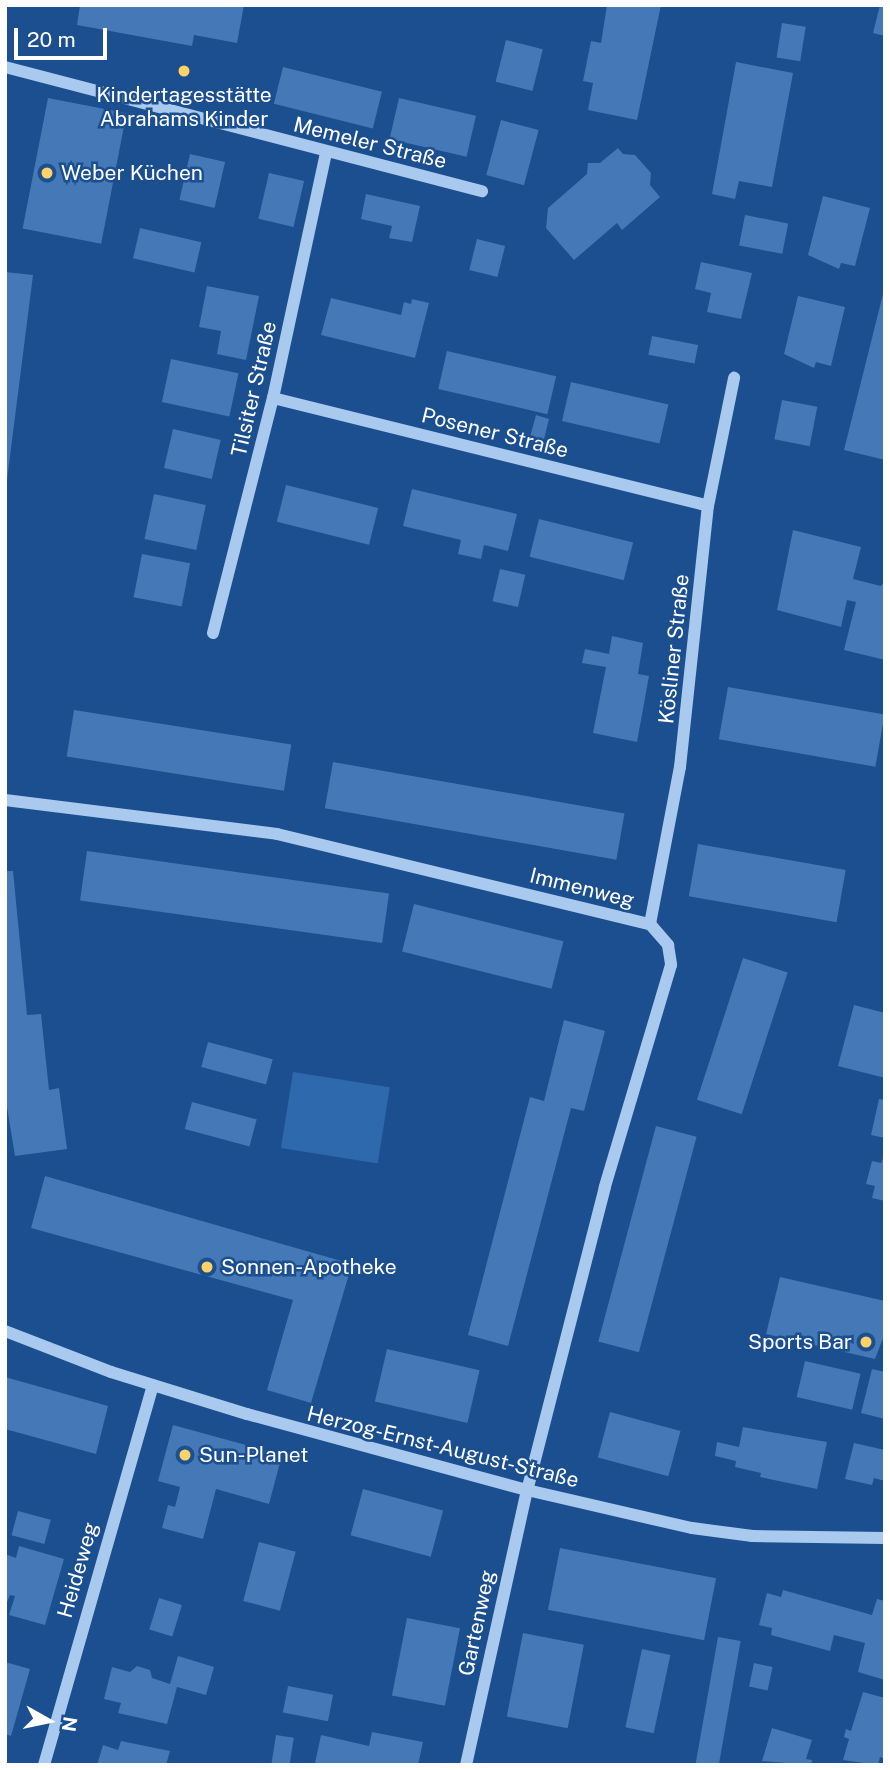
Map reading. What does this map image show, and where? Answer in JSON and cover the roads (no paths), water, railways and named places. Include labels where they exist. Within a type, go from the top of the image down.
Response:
[{"type":"street","name":"Memeler Straße","points":[[5,67],[326,153],[482,191]]},
{"type":"street","name":"Tilsiter Straße","points":[[213,633],[273,398],[326,153]]},
{"type":"street","name":"Kösliner Straße","points":[[650,925],[682,755],[708,506],[734,378]]},
{"type":"street","name":"Posener Straße","points":[[273,398],[708,506]]},
{"type":"street","name":"Immenweg","points":[[5,800],[277,834],[650,925],[668,945],[671,965],[605,1187],[527,1490]]},
{"type":"street","name":"Herzog-Ernst-August-Straße","points":[[5,1331],[153,1385],[328,1438],[527,1490],[740,1535],[885,1538]]},
{"type":"street","name":"Heideweg","points":[[44,1765],[153,1385]]},
{"type":"street","name":"Gartenweg","points":[[466,1765],[527,1490]]},
{"type":"place","name":"Kindertagesstätte Abrahams Kinder","points":[[184,71]]},
{"type":"place","name":"Weber Küchen","points":[[47,173]]},
{"type":"place","name":"Sonnen-Apotheke","points":[[207,1267]]},
{"type":"place","name":"Sports Bar","points":[[866,1342]]},
{"type":"place","name":"Sun-Planet","points":[[185,1455]]}]
